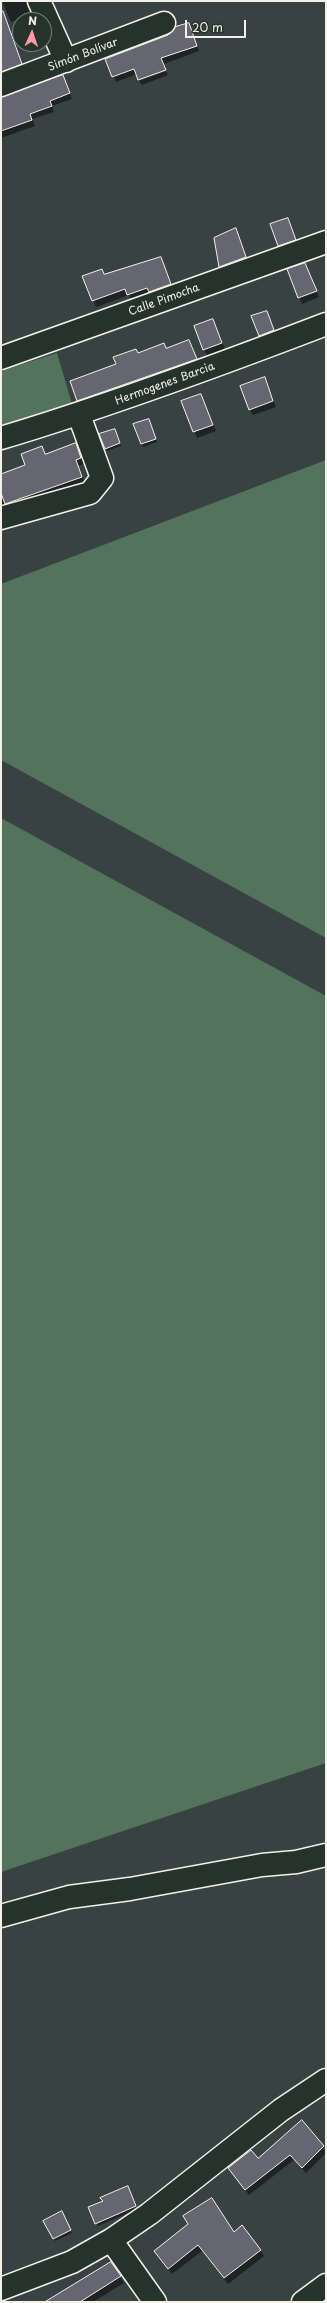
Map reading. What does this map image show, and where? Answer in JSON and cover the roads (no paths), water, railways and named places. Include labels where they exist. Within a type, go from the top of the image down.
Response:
[{"type":"street","points":[[39,1],[66,61]]},
{"type":"street","name":"Simón Bolívar","points":[[1,85],[164,23]]},
{"type":"street","name":"Calle Pimocha","points":[[1,358],[326,242]]},
{"type":"street","name":"Hermogenes Barcia","points":[[1,438],[79,415],[214,367],[326,324]]},
{"type":"street","points":[[1,518],[90,492],[102,478],[79,415]]},
{"type":"street","points":[[1,1916],[69,1897],[130,1889],[255,1866],[296,1862],[326,1855]]},
{"type":"street","points":[[1,2289],[72,2262],[111,2240],[149,2214],[280,2110],[326,2080]]},
{"type":"street","points":[[111,2240],[155,2302]]},
{"type":"street","points":[[303,2302],[326,2286]]}]
